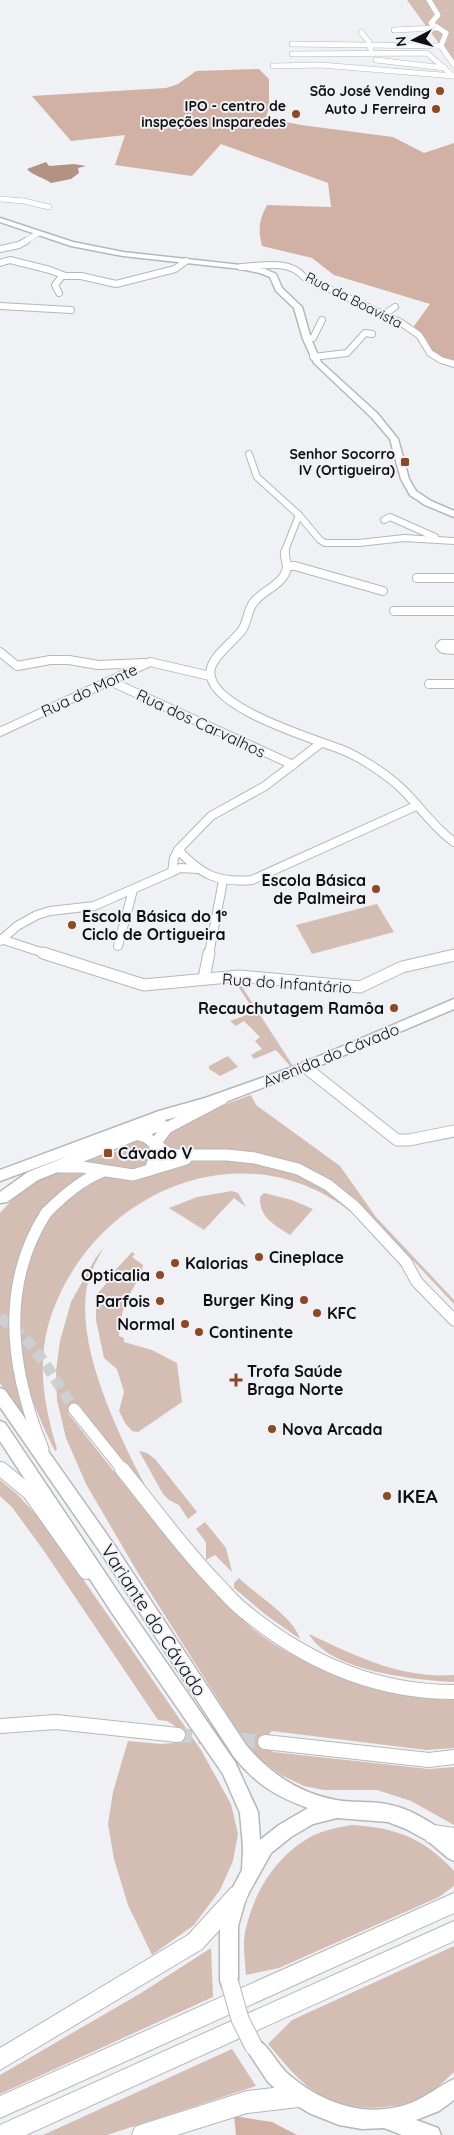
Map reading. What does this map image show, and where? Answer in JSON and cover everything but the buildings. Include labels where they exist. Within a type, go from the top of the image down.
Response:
[{"type":"highway","points":[[434,1835],[454,1838]]},
{"type":"highway","points":[[0,2060],[195,1942],[238,1895]]},
{"type":"highway","points":[[0,2107],[454,1904]]},
{"type":"highway","points":[[2,2135],[454,1931]]},
{"type":"highway","points":[[143,2135],[247,2102],[298,2096]]},
{"type":"main road","points":[[0,220],[71,244],[123,254],[241,267],[273,276],[280,289],[298,307],[313,357],[374,415],[394,439],[405,479],[413,493],[428,504],[454,514]]},
{"type":"main road","name":"Avenida do Cávado","points":[[0,1176],[164,1115],[207,1103],[305,1067],[454,1004]]},
{"type":"main road","name":"Avenida do Cávado","points":[[1,1200],[33,1176],[139,1134],[207,1103]]},
{"type":"main road","name":"Avenida do Cávado","points":[[0,1183],[3,1189],[1,1200]]},
{"type":"main road","name":"Variante do Cávado","points":[[0,1394],[109,1551],[240,1752],[258,1773],[317,1803],[337,1809]]},
{"type":"main road","name":"Variante do Cávado","points":[[0,1428],[118,1607],[232,1774],[249,1812],[252,1847],[251,1871]]},
{"type":"main road","points":[[431,2135],[386,2120],[349,2117],[326,2111],[298,2096],[274,2074],[254,2047],[240,2019],[229,1980],[230,1926],[238,1895],[265,1847],[285,1831],[310,1816],[337,1809],[388,1813],[411,1822],[434,1835],[454,1852]]},
{"type":"main road","points":[[386,2120],[423,2110],[454,2089]]},
{"type":"street","points":[[428,0],[438,15],[431,22],[436,28],[446,33],[441,46]]},
{"type":"street","points":[[394,30],[436,28]]},
{"type":"street","points":[[361,32],[370,45],[371,54]]},
{"type":"street","points":[[386,40],[390,45]]},
{"type":"street","points":[[292,44],[441,46]]},
{"type":"street","points":[[441,46],[454,65]]},
{"type":"street","points":[[292,54],[427,53],[454,76]]},
{"type":"street","points":[[363,59],[445,68]]},
{"type":"street","points":[[274,66],[321,65],[454,76]]},
{"type":"street","points":[[24,201],[37,198]]},
{"type":"street","points":[[0,199],[24,201],[49,207]]},
{"type":"street","points":[[0,249],[19,245],[37,234]]},
{"type":"street","points":[[0,263],[10,260],[52,267],[63,275],[81,276],[116,284],[175,269],[186,261]]},
{"type":"street","name":"Rua da Boavista","points":[[241,267],[256,265],[290,266],[297,269],[304,276],[410,328],[423,339],[430,353],[441,360],[454,364]]},
{"type":"street","points":[[59,293],[55,285],[63,275]]},
{"type":"street","points":[[16,306],[44,302]]},
{"type":"street","points":[[0,306],[71,310]]},
{"type":"street","points":[[383,316],[395,307]]},
{"type":"street","points":[[307,339],[313,338],[322,320]]},
{"type":"street","points":[[313,357],[347,353],[366,333],[372,334]]},
{"type":"street","points":[[343,354],[346,361]]},
{"type":"street","points":[[250,454],[257,477],[299,515],[320,540],[331,544],[359,543],[384,539],[437,539],[454,541]]},
{"type":"street","points":[[299,515],[284,554],[287,566],[283,577],[254,601],[249,610],[244,628],[213,663],[210,669],[210,676],[233,702],[252,716],[273,726],[343,750],[370,766],[404,790],[441,833],[454,842]]},
{"type":"street","points":[[384,520],[390,517],[427,532],[437,539]]},
{"type":"street","points":[[287,566],[295,566],[382,591]]},
{"type":"street","points":[[417,578],[454,578]]},
{"type":"street","points":[[394,611],[454,611]]},
{"type":"street","points":[[454,644],[442,644],[440,646],[443,650],[454,650]]},
{"type":"street","points":[[0,652],[17,666],[50,660],[69,660],[98,665],[145,663]]},
{"type":"street","name":"Rua do Monte","points":[[0,732],[145,663],[157,662],[189,673],[210,676]]},
{"type":"street","name":"Rua dos Carvalhos","points":[[110,681],[293,765]]},
{"type":"street","points":[[429,684],[454,684]]},
{"type":"street","points":[[172,872],[174,858],[178,850],[212,816],[266,786],[321,742]]},
{"type":"street","points":[[178,850],[197,870],[212,878],[238,882],[261,877],[416,806]]},
{"type":"street","points":[[1,940],[15,928],[38,914],[50,911],[82,909],[133,890],[180,868],[197,870]]},
{"type":"street","points":[[204,978],[223,881]]},
{"type":"street","points":[[118,946],[133,890]]},
{"type":"street","name":"Rua do Infantário","points":[[1,940],[144,985],[239,976],[360,987],[402,967],[454,955]]},
{"type":"street","points":[[305,1067],[397,1140],[409,1140],[454,1131]]},
{"type":"street","points":[[150,1170],[155,1156],[157,1138],[170,1125],[214,1106],[224,1097]]},
{"type":"street","points":[[120,1131],[139,1134],[171,1155],[227,1155],[255,1158],[298,1170],[328,1185],[354,1206],[406,1262],[417,1282],[454,1320]]},
{"type":"street","points":[[50,1168],[69,1166],[132,1175],[197,1155]]},
{"type":"street","points":[[9,1273],[23,1242],[44,1215],[74,1187],[94,1174],[104,1171]]},
{"type":"street","points":[[4,1294],[6,1325],[12,1362],[33,1426],[53,1471]]},
{"type":"street","points":[[74,1409],[200,1566],[242,1610],[296,1648],[330,1667],[376,1683],[427,1692],[454,1692]]},
{"type":"street","points":[[0,1468],[30,1493],[100,1592],[118,1607]]},
{"type":"street","points":[[0,1726],[56,1722],[178,1735]]},
{"type":"street","points":[[265,1742],[429,1760],[454,1757]]},
{"type":"shaded area","points":[[407,0],[454,0],[454,61],[451,60]]},
{"type":"shaded area","points":[[259,69],[269,79],[269,107],[266,118],[301,125],[393,137],[424,153],[454,143],[454,362],[438,356],[414,326],[430,304],[334,275],[312,258],[262,246],[260,225],[267,205],[331,207],[328,183],[221,144],[192,176],[115,165],[125,135],[71,141],[32,96],[166,88],[178,84],[196,71]]},
{"type":"shaded area","points":[[46,162],[49,166],[74,164],[86,166],[78,168],[79,173],[71,179],[51,183],[27,169]]},
{"type":"shaded area","points":[[377,904],[394,932],[312,954],[296,925]]},
{"type":"shaded area","points":[[233,979],[237,979],[293,1066],[290,1066],[276,1050],[254,1059],[251,1055],[262,1049],[255,1041],[260,1037],[244,1021],[236,1026],[230,1021],[255,1012]]},
{"type":"shaded area","points":[[228,1056],[238,1067],[220,1076],[209,1069],[209,1066]]},
{"type":"shaded area","points":[[251,1095],[256,1105],[340,1166],[376,1217],[454,1300],[454,1304],[358,1202],[329,1178],[287,1160],[261,1154],[231,1149],[200,1150],[181,1154],[165,1147],[163,1136],[169,1130],[204,1113]]},
{"type":"shaded area","points":[[141,1139],[150,1152],[148,1160],[136,1171],[83,1163],[121,1150],[121,1147]]},
{"type":"shaded area","points":[[192,1160],[239,1160],[279,1168],[298,1175],[334,1195],[357,1217],[313,1189],[267,1175],[220,1175],[175,1186],[133,1208],[97,1240],[68,1279],[48,1326],[43,1357],[43,1373],[46,1404],[57,1449],[55,1451],[29,1392],[16,1347],[12,1325],[10,1304],[12,1284],[23,1254],[49,1217],[89,1182],[101,1176],[131,1180]]},
{"type":"shaded area","points":[[64,1169],[91,1171],[54,1199],[36,1224],[23,1250],[15,1275],[10,1301],[11,1355],[25,1416],[22,1417],[0,1383],[0,1213],[23,1188],[42,1177]]},
{"type":"shaded area","points":[[232,1191],[238,1193],[246,1207],[234,1198],[204,1230],[169,1208],[197,1197]]},
{"type":"shaded area","points":[[264,1193],[292,1200],[313,1209],[290,1235],[265,1216],[260,1204],[260,1197]]},
{"type":"shaded area","points":[[104,1247],[88,1282],[85,1306],[87,1333],[101,1388],[124,1443],[147,1489],[145,1491],[79,1405],[68,1413],[187,1562],[218,1597],[253,1629],[297,1657],[348,1680],[402,1694],[454,1700],[454,1748],[426,1750],[272,1731],[267,1736],[267,1748],[273,1752],[429,1769],[454,1767],[454,1825],[411,1801],[377,1790],[324,1790],[304,1786],[281,1775],[257,1757],[233,1723],[138,1573],[86,1484],[66,1438],[57,1400],[56,1371],[60,1341],[71,1302],[95,1259]]},
{"type":"shaded area","points":[[132,1252],[135,1254],[132,1257],[143,1265],[139,1278],[124,1307],[119,1336],[124,1338],[124,1342],[152,1350],[177,1363],[182,1402],[138,1432],[132,1431],[125,1423],[119,1411],[124,1392],[117,1369],[104,1358],[96,1320],[96,1299],[98,1293],[111,1278],[110,1276]]},
{"type":"shaded area","points":[[139,1451],[147,1453],[155,1459],[197,1512],[188,1519],[179,1505],[169,1500],[163,1494]]},
{"type":"shaded area","points":[[0,1480],[18,1495],[47,1527],[201,1750],[231,1804],[238,1834],[233,1861],[220,1890],[194,1925],[152,1955],[128,1905],[114,1859],[108,1824],[113,1792],[128,1741],[161,1744],[173,1743],[178,1735],[175,1726],[167,1721],[158,1720],[44,1551],[12,1507],[0,1496]]},
{"type":"shaded area","points":[[205,1522],[226,1548],[232,1572],[215,1555],[206,1560],[206,1542],[196,1529]]},
{"type":"shaded area","points":[[239,1578],[283,1615],[300,1639],[266,1615],[234,1588],[234,1583]]},
{"type":"shaded area","points":[[309,1634],[361,1658],[397,1670],[435,1675],[454,1675],[454,1682],[396,1676],[353,1665],[319,1647]]},
{"type":"shaded area","points":[[353,1825],[396,1832],[432,1850],[454,1871],[454,1886],[439,1897],[279,1968],[246,1975],[244,1945],[246,1928],[255,1900],[269,1875],[288,1853],[312,1836],[332,1829]]},
{"type":"shaded area","points":[[454,1946],[454,2072],[425,2096],[395,2106],[366,2108],[338,2103],[314,2091],[301,2081],[268,2044],[292,2020]]},
{"type":"shaded area","points":[[211,1948],[213,1997],[0,2094],[0,2075],[141,1993]]},
{"type":"shaded area","points":[[232,2049],[256,2086],[107,2135],[43,2135]]},
{"type":"shaded area","points":[[234,2116],[272,2122],[297,2135],[236,2135]]},
{"type":"tunnel","points":[[0,1318],[12,1326],[33,1347],[74,1409]]},
{"type":"tunnel","points":[[178,1735],[265,1742]]},
{"type":"place","name":"São José Vending","points":[[440,91]]},
{"type":"place","name":"Auto J Ferreira","points":[[436,109]]},
{"type":"place","name":"IPO - centro de inspeções Insparedes","points":[[296,114]]},
{"type":"place","name":"Senhor Socorro IV (Ortigueira)","points":[[405,462]]},
{"type":"place","name":"Escola Básica de Palmeira","points":[[376,889]]},
{"type":"place","name":"Escola Básica do 1º Ciclo de Ortigueira","points":[[72,925]]},
{"type":"place","name":"Recauchutagem Ramôa","points":[[394,1008]]},
{"type":"place","name":"Cávado V","points":[[108,1153]]},
{"type":"place","name":"Cineplace","points":[[259,1257]]},
{"type":"place","name":"Kalorias","points":[[175,1263]]},
{"type":"place","name":"Opticalia","points":[[160,1275]]},
{"type":"place","name":"Burger King","points":[[304,1300]]},
{"type":"place","name":"Parfois","points":[[160,1301]]},
{"type":"place","name":"KFC","points":[[317,1313]]},
{"type":"place","name":"Normal","points":[[185,1324]]},
{"type":"place","name":"Continente","points":[[199,1332]]},
{"type":"place","name":"Trofa Saúde Braga Norte","points":[[236,1380]]},
{"type":"place","name":"Nova Arcada","points":[[272,1429]]},
{"type":"place","name":"IKEA","points":[[387,1496]]}]
